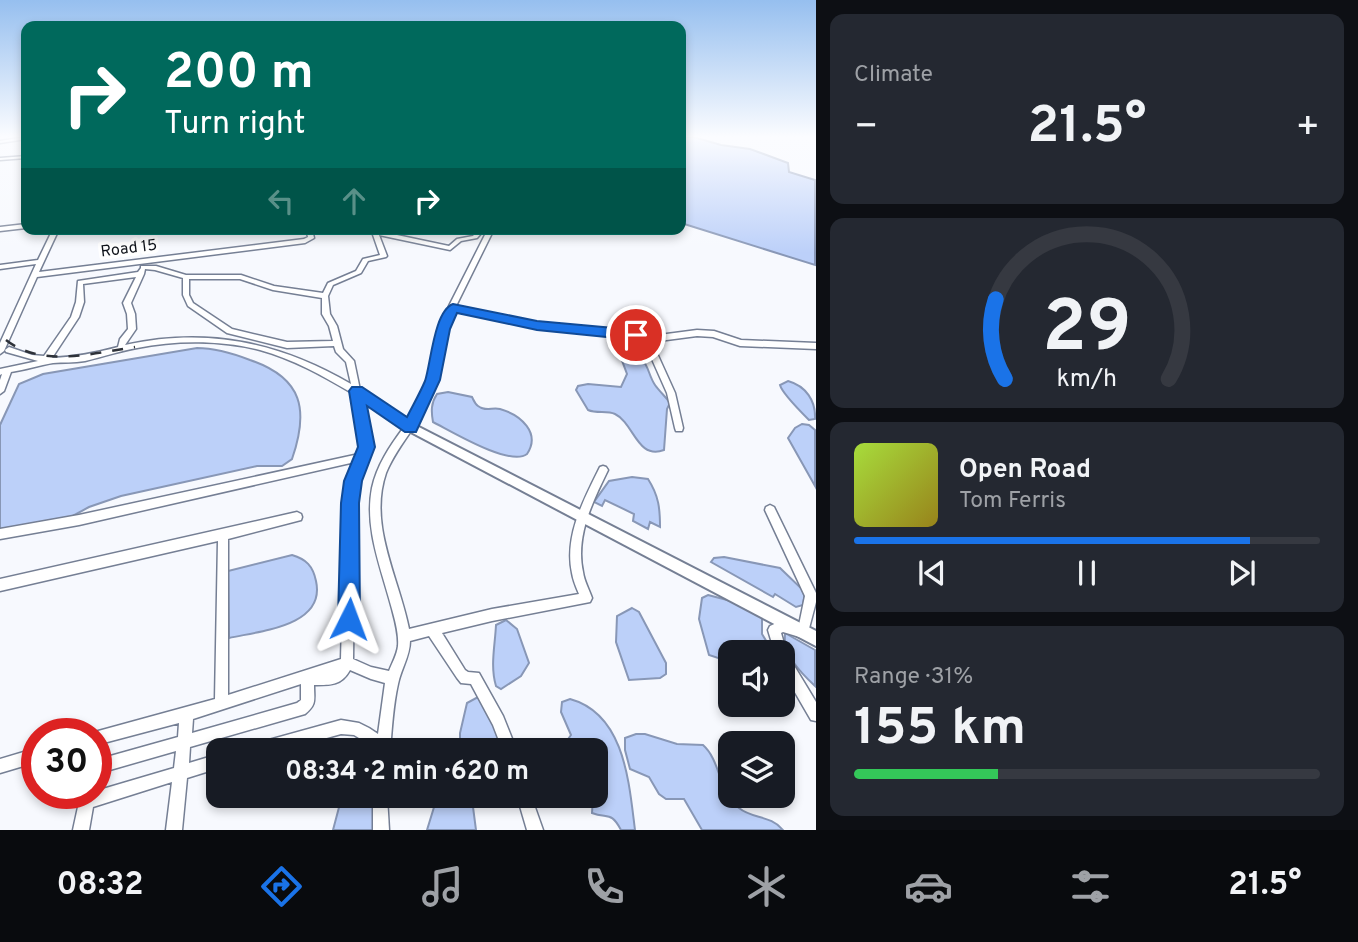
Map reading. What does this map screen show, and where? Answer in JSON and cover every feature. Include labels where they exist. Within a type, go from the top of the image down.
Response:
[{"type":"street","points":[[0,229],[21,227]]},
{"type":"street","points":[[53,235],[5,350],[49,362],[72,361],[159,342],[246,345],[269,350],[307,365],[357,391],[411,427],[816,639]]},
{"type":"street","name":"Road 15","points":[[35,275],[143,268],[309,240],[310,235]]},
{"type":"street","points":[[112,761],[300,709],[308,703],[307,679],[329,679],[340,675],[347,663],[350,503],[353,481],[366,447],[366,438],[350,361],[341,353],[333,326],[326,314],[326,296],[330,284],[359,272],[365,260],[384,256],[376,235]]},
{"type":"street","points":[[393,235],[450,248],[459,240],[477,235]]},
{"type":"street","points":[[384,738],[392,678],[404,652],[404,636],[381,541],[376,493],[390,452],[398,437],[411,427],[429,389],[443,329],[488,235]]},
{"type":"street","points":[[0,267],[41,262]]},
{"type":"street","points":[[0,391],[4,371],[48,362],[48,355],[75,317],[80,302],[80,282],[143,268],[156,268],[186,277],[241,277],[272,288],[326,296]]},
{"type":"street","points":[[121,346],[132,329],[128,298],[143,268]]},
{"type":"street","points":[[186,277],[186,295],[190,304],[230,331],[287,345],[337,343]]},
{"type":"street","points":[[453,308],[537,325],[668,338],[697,332],[715,334],[740,343],[816,346]]},
{"type":"street","points":[[646,336],[671,393],[679,428]]},
{"type":"street","points":[[0,534],[79,520],[362,457]]},
{"type":"street","points":[[404,636],[542,605],[586,598],[576,570],[575,555],[582,517],[603,470]]},
{"type":"street","points":[[770,510],[811,596],[803,632]]},
{"type":"street","points":[[0,585],[297,517]]},
{"type":"street","points":[[221,702],[223,535]]},
{"type":"street","points":[[777,640],[774,630],[783,626],[803,632]]},
{"type":"street","points":[[432,629],[461,674],[466,678],[474,678],[483,690],[504,738]]},
{"type":"street","points":[[112,737],[347,663],[392,678]]},
{"type":"street","points":[[795,680],[816,715]]},
{"type":"street","points":[[174,830],[187,714]]},
{"type":"street","points":[[301,738],[341,727],[355,727],[373,738]]},
{"type":"street","points":[[0,766],[21,760]]},
{"type":"street","points":[[112,790],[206,765]]},
{"type":"street","points":[[380,808],[381,830]]},
{"type":"street","points":[[528,808],[535,830]]},
{"type":"street","points":[[81,830],[85,809]]},
{"type":"water","points":[[686,176],[801,176],[815,180],[815,265],[686,225]]},
{"type":"water","points":[[197,348],[224,351],[268,367],[291,386],[300,411],[300,425],[292,459],[282,466],[257,466],[121,496],[89,507],[69,518],[0,529],[0,425],[19,384],[43,374]]},
{"type":"water","points":[[634,355],[643,361],[655,385],[670,403],[667,409],[664,450],[648,450],[615,414],[588,410],[576,390],[578,386],[588,384],[621,387],[627,374],[621,358]]},
{"type":"water","points":[[788,381],[809,395],[814,406],[815,419],[809,420],[784,393],[780,385]]},
{"type":"water","points":[[448,392],[472,397],[481,408],[500,409],[521,420],[527,426],[532,439],[527,454],[519,457],[495,452],[433,422],[432,407],[435,397]]},
{"type":"water","points":[[802,424],[815,430],[815,486],[788,438],[795,428]]},
{"type":"water","points":[[632,477],[648,479],[652,485],[658,503],[660,527],[650,522],[648,529],[633,521],[634,514],[605,500],[602,506],[594,502],[609,481]]},
{"type":"water","points":[[292,555],[308,564],[315,576],[316,596],[311,608],[288,624],[229,638],[228,571]]},
{"type":"water","points":[[724,557],[780,568],[805,592],[803,605],[796,607],[775,594],[773,597],[711,562],[714,558]]},
{"type":"water","points":[[708,595],[731,601],[762,616],[762,634],[766,640],[718,640],[718,658],[709,655],[699,619],[702,598]]},
{"type":"water","points":[[632,608],[639,612],[666,663],[666,674],[660,678],[629,680],[616,642],[617,616]]},
{"type":"water","points":[[506,620],[517,629],[529,663],[521,676],[501,689],[496,686],[494,678],[493,656],[496,625]]},
{"type":"water","points":[[785,633],[815,650],[815,686],[795,664],[795,640],[785,640]]},
{"type":"water","points":[[478,697],[485,705],[499,738],[460,738],[467,703]]},
{"type":"water","points":[[570,699],[588,707],[603,719],[613,735],[626,772],[635,830],[621,830],[612,818],[592,813],[592,808],[608,808],[608,738],[569,738],[571,735],[561,712],[562,702]]},
{"type":"water","points":[[645,734],[677,744],[703,745],[718,772],[718,808],[739,808],[773,822],[783,830],[702,830],[684,799],[666,799],[659,794],[649,777],[630,769],[625,738]]},
{"type":"water","points":[[339,808],[374,808],[374,830],[333,830]]},
{"type":"water","points":[[434,808],[473,808],[476,830],[427,830]]},
{"type":"railway","points":[[6,340],[20,349],[51,356],[85,355],[135,347]]},
{"type":"route","points":[[349,619],[350,503],[353,481],[366,447],[357,391],[411,427],[426,397],[437,364],[443,329],[453,308],[502,320],[636,335]]}]
